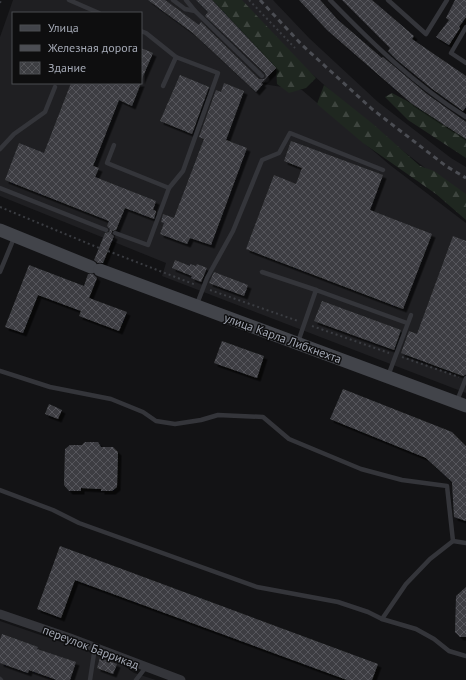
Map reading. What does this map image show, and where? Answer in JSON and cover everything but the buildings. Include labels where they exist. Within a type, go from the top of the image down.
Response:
[{"type":"main road","name":"улица Карла Либкнехта","points":[[0,230],[96,269],[461,405]]},
{"type":"street","name":"переулок Баррикад","points":[[0,614],[95,647],[179,680]]},
{"type":"lane","points":[[69,0],[98,12]]},
{"type":"lane","points":[[173,0],[185,9],[195,11]]},
{"type":"lane","points":[[186,0],[195,11],[262,76]]},
{"type":"lane","points":[[330,0],[371,42],[388,57],[421,85],[466,117]]},
{"type":"lane","points":[[388,0],[426,34],[447,0]]},
{"type":"lane","points":[[466,27],[451,53],[466,63]]},
{"type":"lane","points":[[115,233],[148,245],[169,188],[183,171],[218,72],[176,57],[142,31]]},
{"type":"lane","points":[[163,86],[176,57]]},
{"type":"lane","points":[[0,149],[14,134],[45,112],[55,87]]},
{"type":"lane","points":[[196,306],[207,278],[233,231],[262,160],[279,152],[290,133],[383,170]]},
{"type":"lane","points":[[114,145],[107,163],[169,188]]},
{"type":"lane","points":[[0,188],[106,230]]},
{"type":"lane","points":[[0,272],[14,236]]},
{"type":"lane","points":[[262,272],[408,323]]},
{"type":"lane","points":[[298,344],[316,290]]},
{"type":"lane","points":[[388,377],[410,315]]},
{"type":"lane","points":[[0,371],[50,388],[111,399],[143,412],[156,420],[175,424],[202,420],[218,415],[263,416],[289,439],[360,469],[402,480],[447,486],[453,541]]},
{"type":"lane","points":[[461,405],[466,378]]},
{"type":"lane","points":[[0,490],[53,510],[79,523],[257,587],[338,602],[368,612],[382,619],[416,628],[434,639],[449,651],[466,656]]},
{"type":"lane","points":[[382,619],[406,584],[430,559],[453,541],[466,543]]},
{"type":"lane","points":[[90,680],[95,647]]},
{"type":"lane","points":[[136,680],[146,667]]},
{"type":"path","points":[[249,0],[294,48]]},
{"type":"path","points":[[0,208],[99,248]]},
{"type":"path","points":[[108,251],[203,287],[466,378]]},
{"type":"shaded area","points":[[13,0],[212,0],[276,68],[263,84],[302,90],[390,165],[466,223],[466,393],[162,276],[166,263],[0,196],[0,37]]},
{"type":"shaded area","points":[[240,0],[273,0],[309,38],[378,102],[451,158],[466,167],[466,195],[438,178],[363,120],[292,56]]},
{"type":"shaded area","points":[[0,621],[119,662],[134,673],[156,680],[0,680]]},
{"type":"green space","points":[[212,0],[242,0],[316,78],[306,88],[289,93],[277,84],[276,68]]},
{"type":"green space","points":[[324,85],[373,124],[420,166],[434,171],[466,194],[466,220],[436,194],[363,143],[317,104]]},
{"type":"green space","points":[[392,93],[411,103],[466,139],[466,158],[408,120],[385,97]]},
{"type":"railway","points":[[260,0],[302,45],[372,109],[446,166],[466,178]]}]
